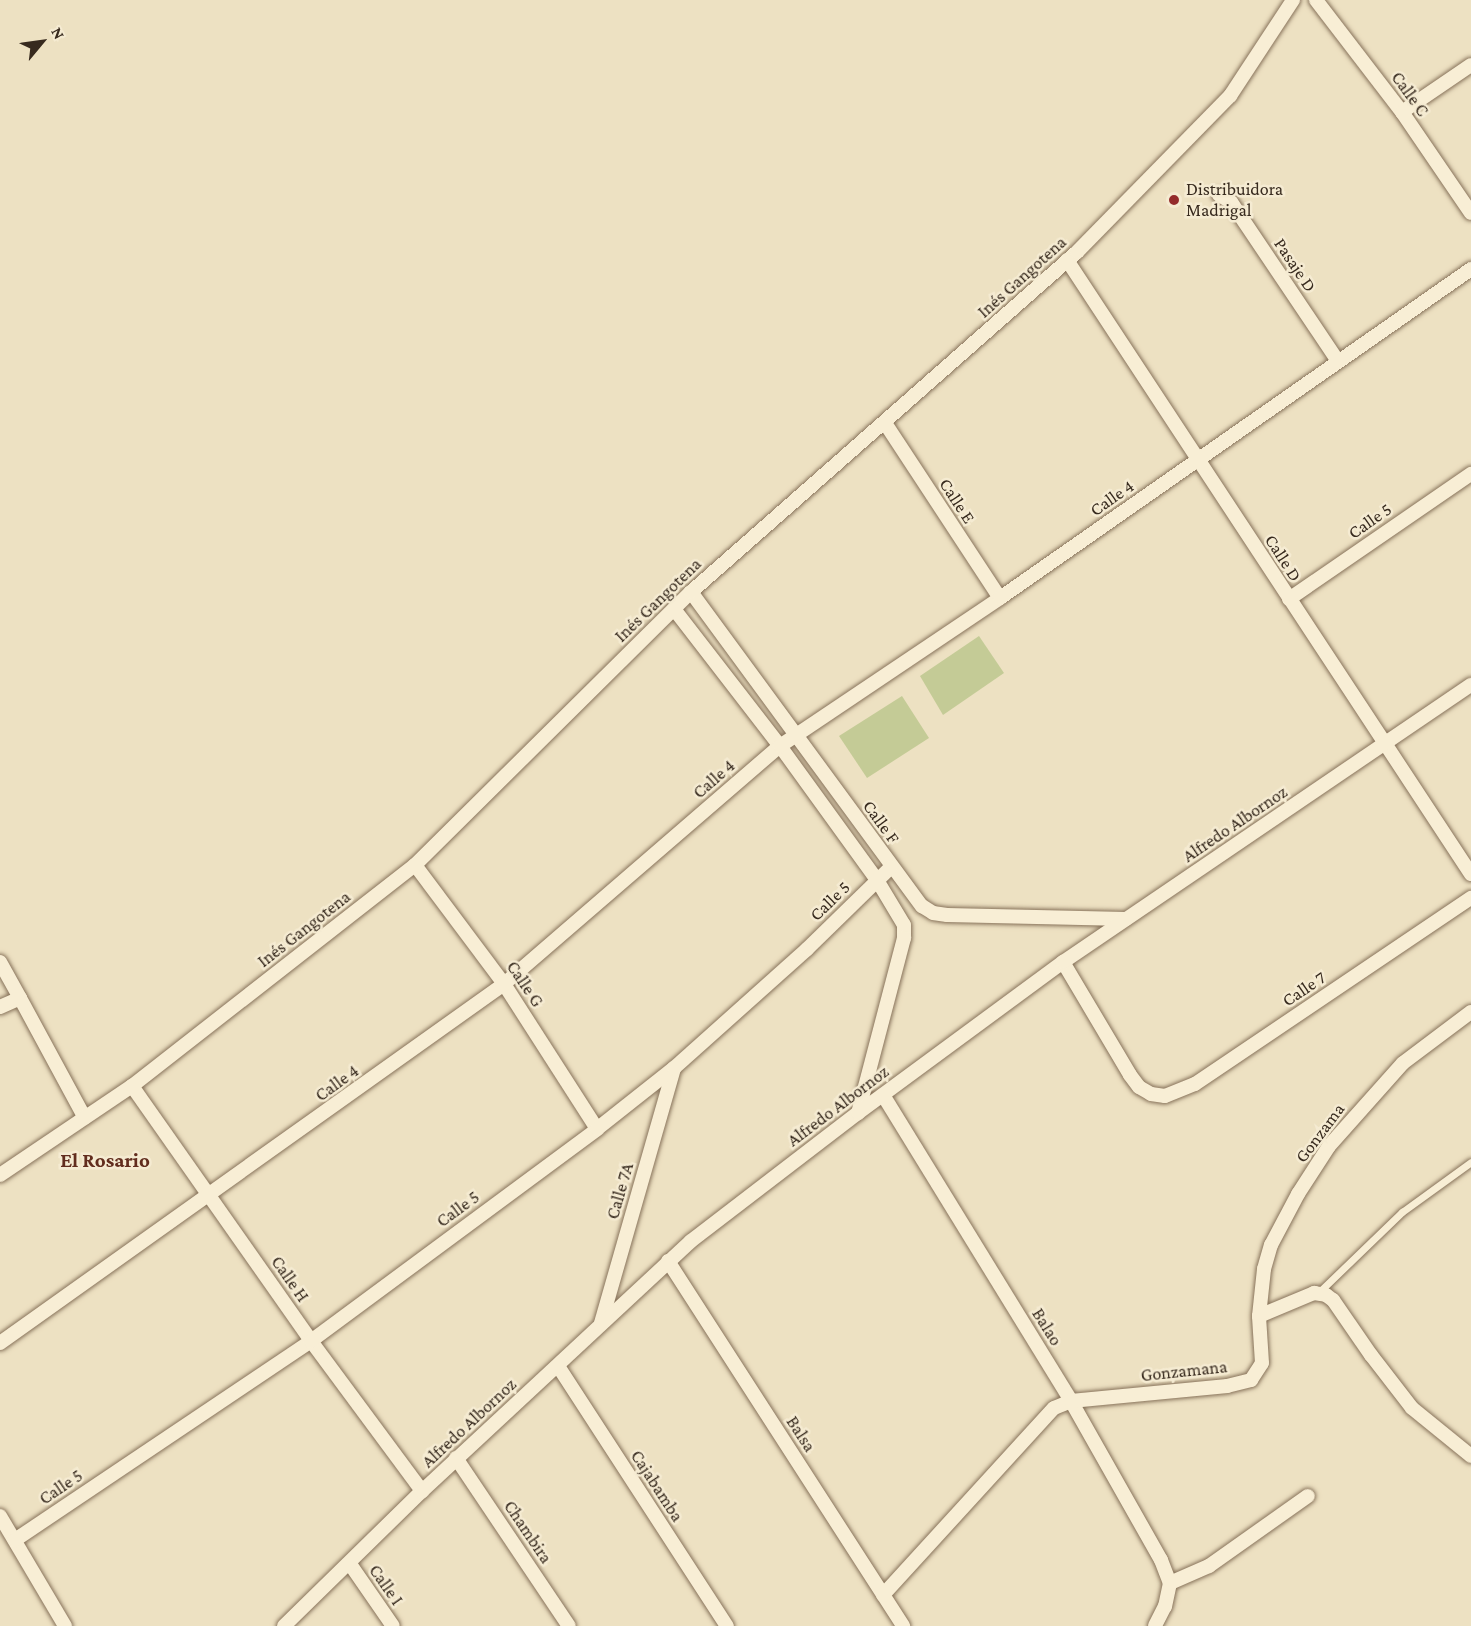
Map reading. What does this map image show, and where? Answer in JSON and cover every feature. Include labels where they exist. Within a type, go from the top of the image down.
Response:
[{"type":"street","name":"Inés Gangotena","points":[[0,1175],[132,1086],[415,865],[691,592],[1067,260],[1230,96],[1293,0]]},
{"type":"street","name":"Calle C","points":[[1316,0],[1402,112],[1471,213]]},
{"type":"street","points":[[1402,112],[1471,65]]},
{"type":"street","name":"Pasaje D","points":[[1219,195],[1231,202],[1338,361]]},
{"type":"street","name":"Calle D","points":[[1067,260],[1471,874]]},
{"type":"street","name":"Calle 4","points":[[0,1343],[504,984],[796,734],[1000,598],[1471,269]]},
{"type":"street","name":"Calle E","points":[[885,423],[1000,598]]},
{"type":"street","name":"Calle 5","points":[[1289,599],[1471,474]]},
{"type":"street","name":"Calle F","points":[[691,592],[891,867],[913,896],[933,913],[1126,919]]},
{"type":"street","name":"Calle F","points":[[674,609],[780,746],[878,880],[899,914],[904,938],[858,1113]]},
{"type":"street","name":"Alfredo Albornoz","points":[[284,1626],[456,1458],[558,1366],[668,1261],[858,1113],[1063,962],[1471,685]]},
{"type":"street","name":"Calle G","points":[[415,865],[504,984],[597,1129]]},
{"type":"street","name":"Calle 5","points":[[15,1540],[311,1341],[597,1129],[674,1068],[807,949],[891,867]]},
{"type":"street","name":"Calle 7","points":[[1063,962],[1139,1087],[1151,1094],[1165,1096],[1195,1084],[1471,898]]},
{"type":"street","points":[[0,962],[85,1118]]},
{"type":"street","points":[[0,1007],[20,998]]},
{"type":"street","name":"Gonzama","points":[[1259,1316],[1264,1269],[1271,1245],[1298,1194],[1329,1146],[1403,1063],[1471,1012]]},
{"type":"street","name":"Calle 7A","points":[[601,1324],[674,1068]]},
{"type":"street","name":"Calle H","points":[[132,1086],[311,1341],[422,1491]]},
{"type":"street","name":"Balao","points":[[883,1095],[1071,1401],[1158,1554],[1170,1583]]},
{"type":"street","name":"Balsa","points":[[668,1261],[903,1626]]},
{"type":"street","points":[[1259,1316],[1308,1295],[1318,1293],[1333,1300],[1371,1355],[1412,1408],[1471,1456]]},
{"type":"street","name":"Gonzamana","points":[[883,1595],[1046,1416],[1060,1404],[1071,1401],[1227,1386],[1251,1380],[1262,1363],[1259,1316]]},
{"type":"street","name":"Cajabamba","points":[[558,1366],[727,1626]]},
{"type":"street","name":"Chambira","points":[[456,1458],[569,1626]]},
{"type":"street","points":[[1155,1626],[1166,1606],[1170,1583],[1209,1566],[1308,1496]]},
{"type":"street","points":[[0,1516],[65,1626]]},
{"type":"street","name":"Calle I","points":[[350,1564],[393,1626]]},
{"type":"lane","points":[[1318,1293],[1402,1212],[1471,1162]]},
{"type":"green space","points":[[979,636],[1004,673],[943,715],[920,676]]},
{"type":"green space","points":[[902,696],[929,738],[867,778],[839,736]]},
{"type":"place","name":"Distribuidora Madrigal","points":[[1174,200]]},
{"type":"district","name":"El Rosario","points":[[105,1160]]}]
